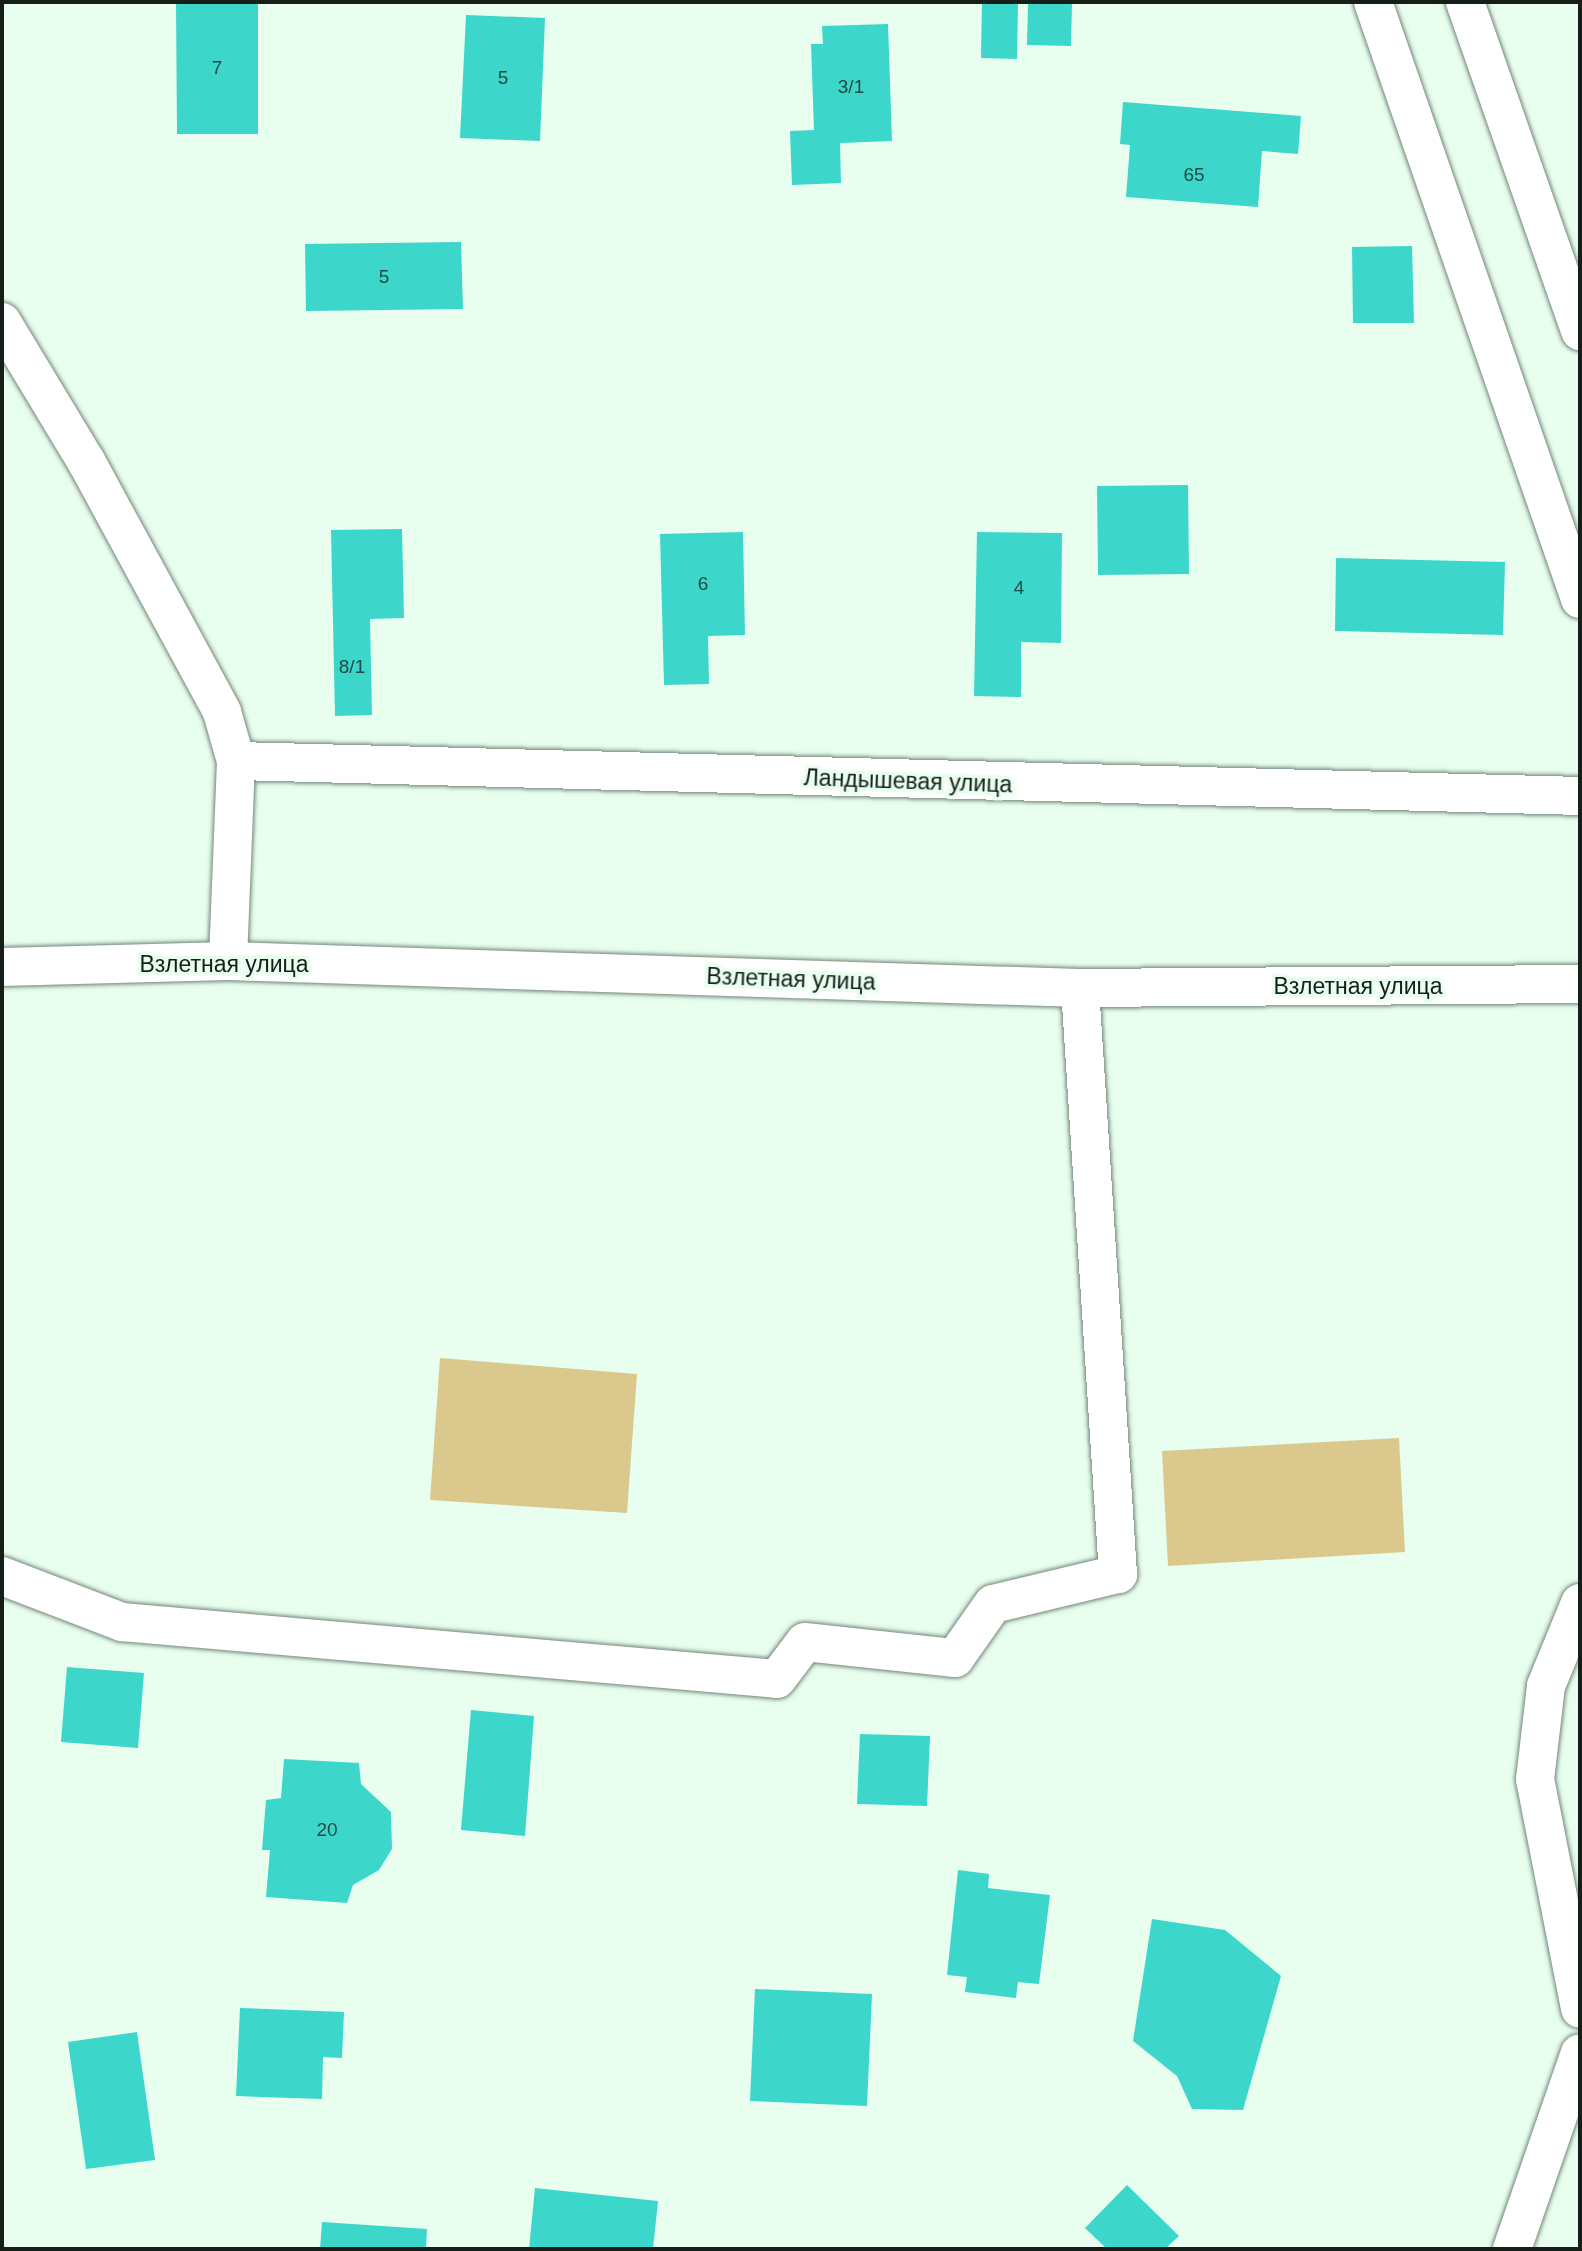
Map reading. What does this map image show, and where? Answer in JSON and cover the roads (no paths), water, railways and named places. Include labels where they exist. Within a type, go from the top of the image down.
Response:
[{"type":"street","points":[[1373,2],[1580,599]]},
{"type":"street","points":[[1465,2],[1580,331]]},
{"type":"street","points":[[2,322],[86,461],[222,712],[236,761],[228,961]]},
{"type":"street","name":"Ландышевая улица","points":[[236,761],[1580,796]]},
{"type":"street","name":"Взлетная улица","points":[[2,967],[228,961],[1080,988],[1580,984]]},
{"type":"street","points":[[2,1576],[122,1622],[778,1679],[805,1642],[955,1658],[993,1604],[1118,1574],[1080,988]]},
{"type":"street","points":[[1580,1604],[1546,1686],[1535,1779],[1580,2009]]},
{"type":"street","points":[[1512,2249],[1580,2053]]}]
